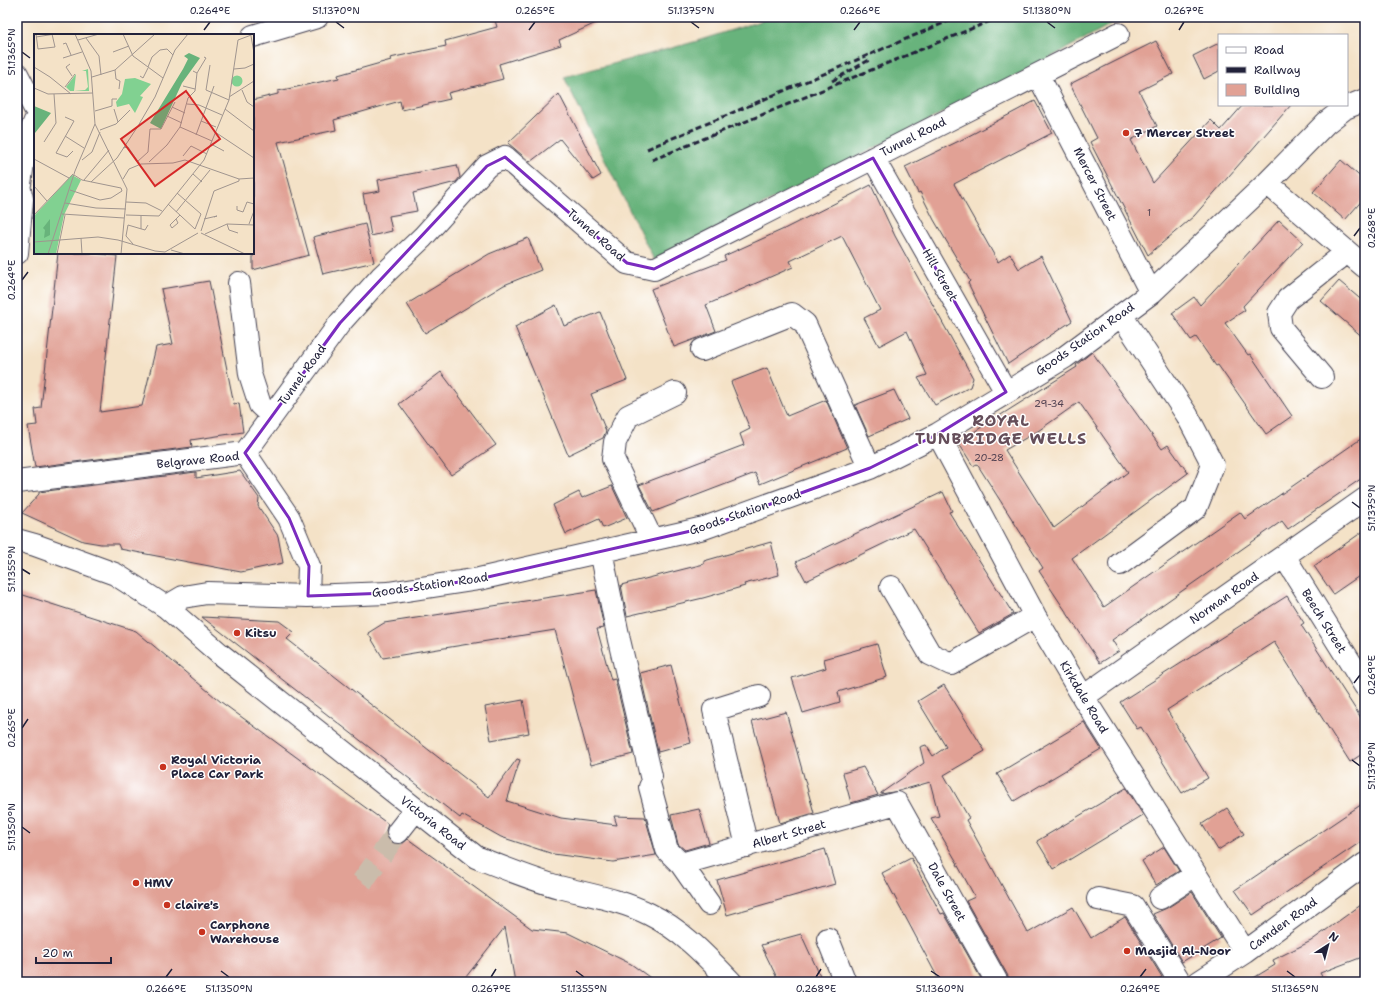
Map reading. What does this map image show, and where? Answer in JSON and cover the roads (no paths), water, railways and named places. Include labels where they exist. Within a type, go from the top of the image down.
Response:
[{"type":"street","points":[[254,36],[317,17]]},
{"type":"street","name":"Tunnel Road","points":[[244,453],[340,323],[381,277],[423,237],[487,166],[504,157],[627,263],[654,269],[1118,34]]},
{"type":"street","points":[[17,74],[30,112],[19,180],[22,199],[17,253]]},
{"type":"street","name":"Mercer Street","points":[[1038,74],[1152,293]]},
{"type":"street","name":"Goods Station Road","points":[[166,607],[183,597],[207,593],[308,596],[388,593],[479,579],[704,528],[870,468],[938,434],[1065,357],[1152,293],[1267,183],[1326,123],[1345,108],[1365,100]]},
{"type":"street","name":"Hill Street","points":[[873,158],[1006,392]]},
{"type":"street","points":[[1267,183],[1365,267]]},
{"type":"street","points":[[1322,376],[1281,328],[1279,313],[1288,299],[1347,252]]},
{"type":"street","points":[[238,283],[250,374],[260,405],[272,416]]},
{"type":"street","points":[[702,350],[792,314],[805,324],[870,468]]},
{"type":"street","points":[[1120,564],[1196,508],[1213,465],[1187,415],[1121,315]]},
{"type":"street","points":[[652,540],[613,459],[615,442],[628,416],[675,393]]},
{"type":"street","name":"Kirkdale Road","points":[[938,434],[1035,616],[1083,697],[1245,952]]},
{"type":"street","name":"Belgrave Road","points":[[17,482],[244,453],[289,518],[309,566],[308,596]]},
{"type":"street","name":"Norman Road","points":[[1083,697],[1365,499]]},
{"type":"street","points":[[17,530],[26,542],[114,574],[166,607]]},
{"type":"street","points":[[601,551],[650,782],[667,850],[681,864],[710,904]]},
{"type":"street","name":"Beech Street","points":[[1284,556],[1365,686]]},
{"type":"street","points":[[891,587],[930,654],[950,664],[1035,616]]},
{"type":"street","name":"Victoria Road","points":[[166,607],[220,654],[476,857],[514,872],[558,886],[613,900],[650,915],[676,931],[700,949],[731,982]]},
{"type":"street","points":[[747,846],[714,710],[759,696]]},
{"type":"street","name":"Albert Street","points":[[681,864],[897,803]]},
{"type":"street","name":"Dale Street","points":[[897,803],[997,982]]},
{"type":"street","points":[[398,832],[416,809]]},
{"type":"street","name":"Camden Road","points":[[1202,981],[1245,952],[1365,864]]},
{"type":"street","points":[[1160,898],[1195,875]]},
{"type":"street","points":[[1098,899],[1134,906],[1180,982]]},
{"type":"street","points":[[828,939],[845,982]]},
{"type":"tunnel","points":[[362,882],[398,832]]},
{"type":"railway","points":[[647,149],[958,17]]},
{"type":"railway","points":[[652,160],[1000,17]]},
{"type":"railway","points":[[832,81],[871,59]]},
{"type":"place","name":"7 Mercer Street","points":[[1126,133]]},
{"type":"place","name":"Kitsu","points":[[237,633]]},
{"type":"place","name":"Royal Victoria Place Car Park","points":[[163,767]]},
{"type":"place","name":"HMV","points":[[136,883]]},
{"type":"place","name":"claire's","points":[[167,905]]},
{"type":"place","name":"Carphone Warehouse","points":[[202,932]]},
{"type":"place","name":"Masjid Al-Noor","points":[[1127,951]]},
{"type":"district","name":"ROYAL TUNBRIDGE WELLS","points":[[1001,429]]}]
